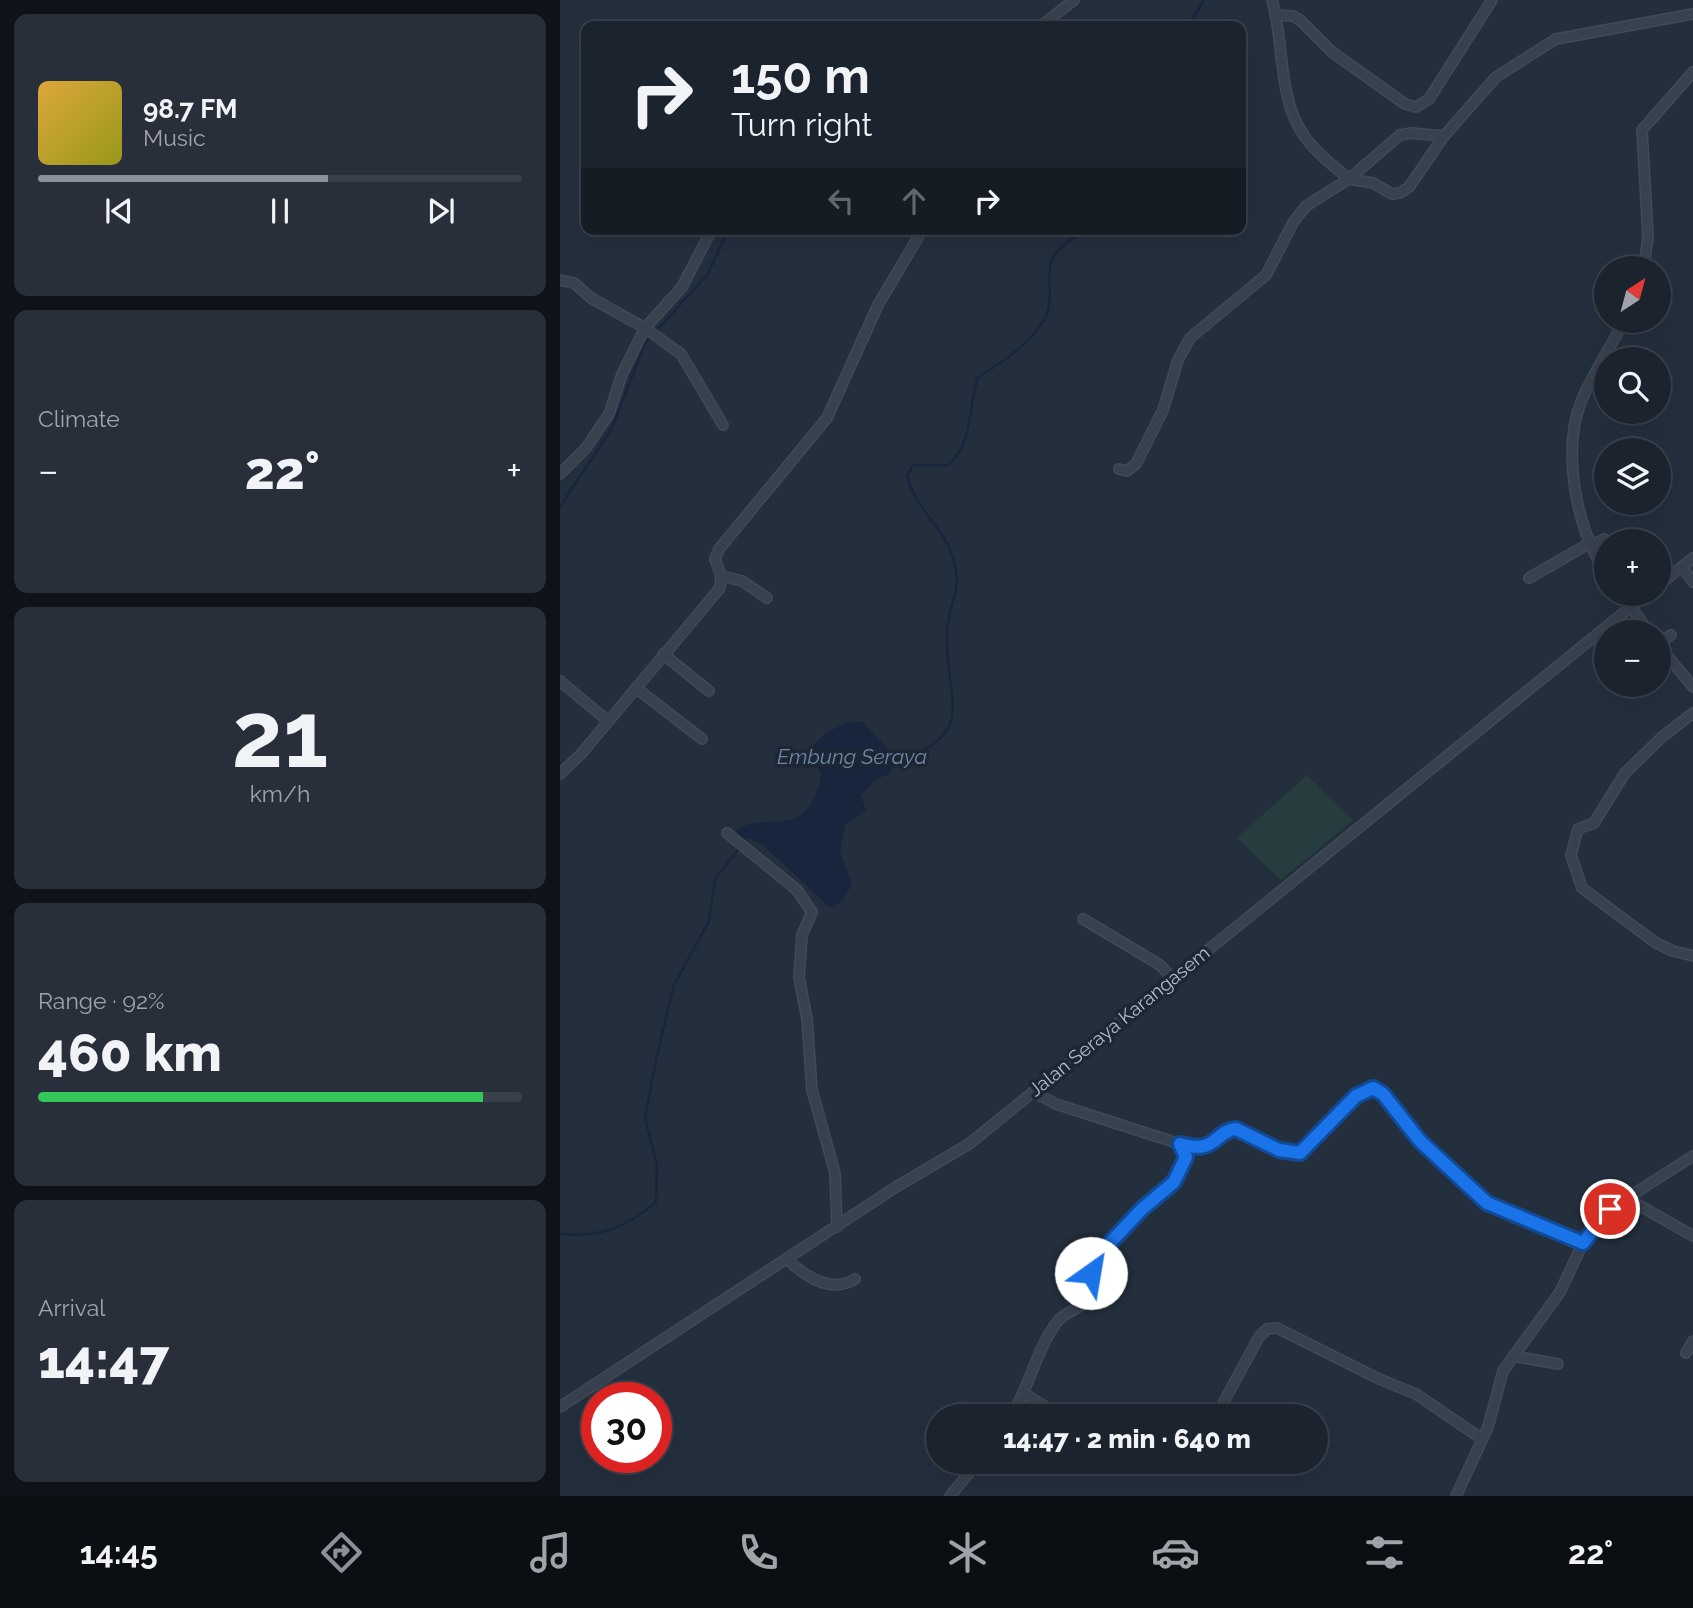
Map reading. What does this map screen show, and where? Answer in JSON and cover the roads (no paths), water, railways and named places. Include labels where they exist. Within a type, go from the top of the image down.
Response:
[{"type":"street","points":[[1047,21],[1074,0]]},
{"type":"street","points":[[1272,0],[1287,96],[1297,124],[1314,149],[1349,179],[1373,183],[1392,194],[1400,193],[1409,187],[1444,136],[1496,77],[1556,39],[1693,14]]},
{"type":"street","points":[[1276,15],[1293,16],[1300,20],[1343,61],[1405,104],[1416,107],[1429,99],[1492,0]]},
{"type":"street","points":[[1646,256],[1648,236],[1642,130],[1693,72]]},
{"type":"street","points":[[1119,469],[1127,471],[1136,464],[1163,410],[1178,360],[1190,338],[1266,275],[1294,221],[1306,206],[1349,179],[1400,135],[1412,133],[1444,136]]},
{"type":"street","points":[[560,474],[586,448],[609,414],[622,374],[645,328],[682,287],[709,235]]},
{"type":"street","points":[[560,775],[720,588],[721,576],[715,559],[719,549],[827,418],[868,324],[920,235]]},
{"type":"street","points":[[560,280],[569,280],[591,298],[645,328],[681,354],[723,425]]},
{"type":"street","points":[[1594,549],[1590,544],[1584,510],[1575,488],[1577,416],[1585,393],[1617,333]]},
{"type":"street","points":[[1529,578],[1594,543]]},
{"type":"street","points":[[1671,576],[1693,558]]},
{"type":"street","points":[[1682,567],[1693,582]]},
{"type":"street","points":[[721,576],[742,581],[766,598]]},
{"type":"street","points":[[1630,607],[1640,620]]},
{"type":"street","name":"Jalan Seraya Karangasem","points":[[560,1407],[969,1144],[1630,607]]},
{"type":"street","points":[[663,654],[709,691]]},
{"type":"street","points":[[1671,660],[1693,687]]},
{"type":"street","points":[[560,681],[608,721]]},
{"type":"street","points":[[636,688],[702,738]]},
{"type":"street","points":[[1693,713],[1662,737],[1625,773],[1594,823],[1578,830],[1571,855],[1578,879],[1586,892],[1664,948],[1693,956]]},
{"type":"street","points":[[727,833],[797,890],[812,912],[802,935],[799,977],[807,1019],[812,1090],[835,1172],[837,1227]]},
{"type":"street","points":[[1083,919],[1160,965],[1172,978]]},
{"type":"street","points":[[1033,1092],[1056,1104],[1180,1144],[1202,1147],[1217,1141],[1229,1130],[1236,1129],[1279,1150],[1300,1153],[1356,1096],[1373,1088],[1383,1094],[1420,1141],[1487,1203],[1583,1243]]},
{"type":"street","points":[[1019,1404],[1058,1319],[1093,1297],[1095,1289],[1091,1273],[1092,1262],[1142,1209],[1180,1174],[1186,1157],[1180,1144]]},
{"type":"street","points":[[1455,1496],[1482,1439],[1503,1371],[1560,1292],[1583,1243],[1610,1209],[1693,1156]]},
{"type":"street","points":[[1628,1199],[1693,1236]]},
{"type":"street","points":[[788,1260],[802,1272],[826,1284],[840,1287],[855,1279]]},
{"type":"street","points":[[1223,1404],[1259,1338],[1268,1329],[1277,1328],[1379,1380],[1416,1394],[1482,1439]]},
{"type":"street","points":[[1686,1353],[1693,1341]]},
{"type":"street","points":[[1513,1356],[1558,1364]]},
{"type":"street","points":[[1025,1394],[1041,1404]]},
{"type":"street","points":[[950,1496],[968,1474]]},
{"type":"water","name":"Embung Seraya","points":[[863,722],[892,754],[891,774],[876,779],[861,795],[866,811],[846,824],[840,851],[852,884],[842,902],[829,907],[763,845],[749,838],[740,843],[732,836],[742,827],[754,823],[793,819],[805,812],[814,798],[821,774],[812,761],[812,747],[834,728]]},
{"type":"waterway","points":[[1191,21],[1204,0]]},
{"type":"waterway","points":[[560,507],[612,428],[645,343],[707,275],[726,235]]},
{"type":"waterway","points":[[892,762],[939,740],[949,727],[952,713],[947,632],[957,584],[955,563],[945,540],[916,498],[907,476],[913,465],[948,465],[956,456],[966,435],[978,377],[1016,351],[1040,326],[1050,300],[1049,275],[1052,259],[1062,246],[1078,235]]},
{"type":"waterway","points":[[560,1234],[588,1234],[612,1229],[634,1219],[656,1202],[657,1166],[645,1118],[657,1055],[674,985],[709,921],[715,879],[740,847]]}]
